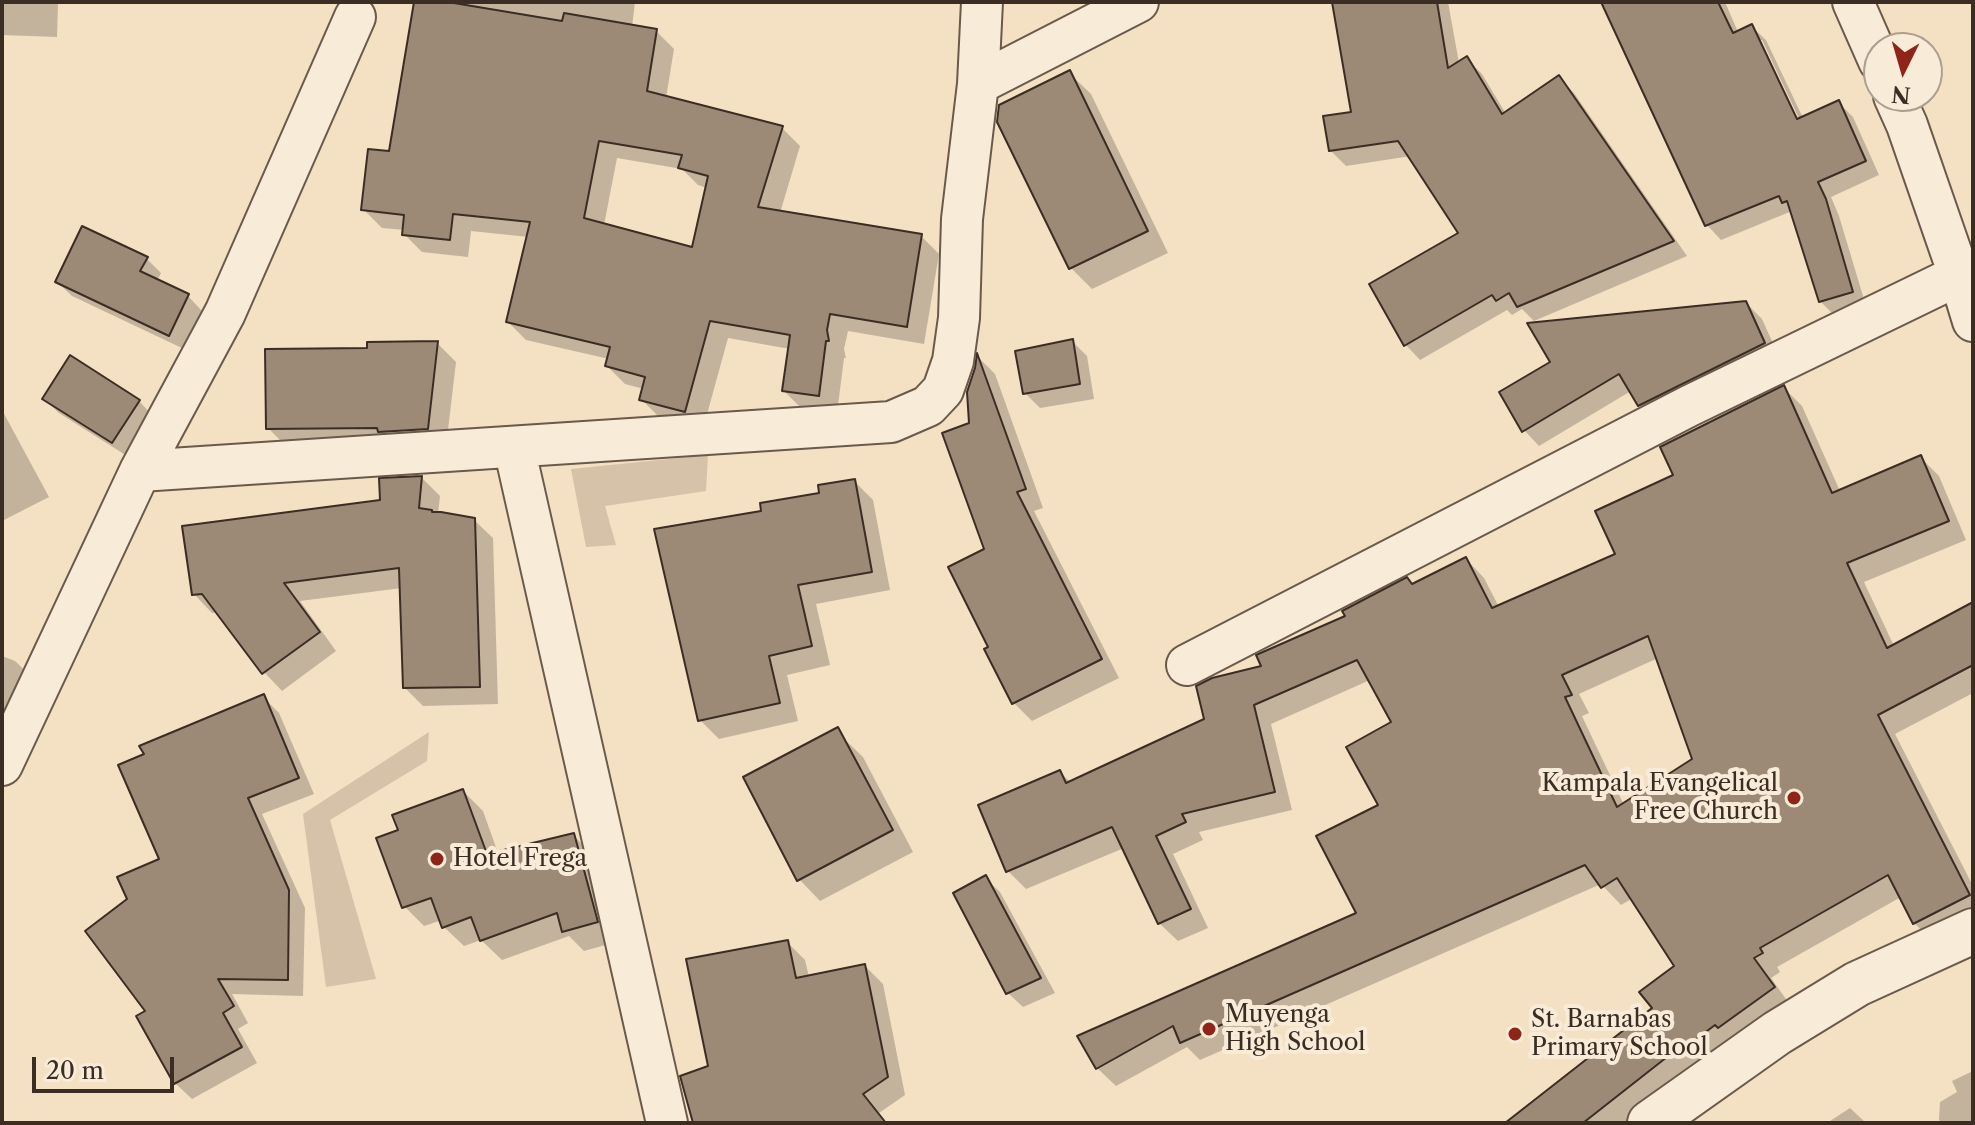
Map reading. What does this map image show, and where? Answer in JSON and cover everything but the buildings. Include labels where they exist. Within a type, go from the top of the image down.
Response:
[{"type":"street","points":[[140,471],[891,422],[928,406],[943,390],[953,361],[959,318],[962,219],[978,84],[982,2]]},
{"type":"street","points":[[978,84],[1138,2]]},
{"type":"street","points":[[1853,2],[1866,32]]},
{"type":"street","points":[[2,765],[140,471],[225,313],[355,17]]},
{"type":"street","points":[[1901,112],[1973,321]]},
{"type":"street","points":[[1187,665],[1689,406],[1959,275]]},
{"type":"street","points":[[514,447],[667,1123]]},
{"type":"street","points":[[1650,1123],[1777,1033],[1857,984],[1973,931]]},
{"type":"shaded area","points":[[708,455],[706,491],[605,506],[616,545],[586,547],[571,469]]},
{"type":"shaded area","points":[[429,732],[427,761],[330,820],[376,979],[326,987],[303,814]]},
{"type":"place","name":"Kampala Evangelical Free Church","points":[[1794,798]]},
{"type":"place","name":"Hotel Frega","points":[[437,859]]},
{"type":"place","name":"Muyenga High School","points":[[1209,1029]]},
{"type":"place","name":"St. Barnabas Primary School","points":[[1515,1034]]}]
